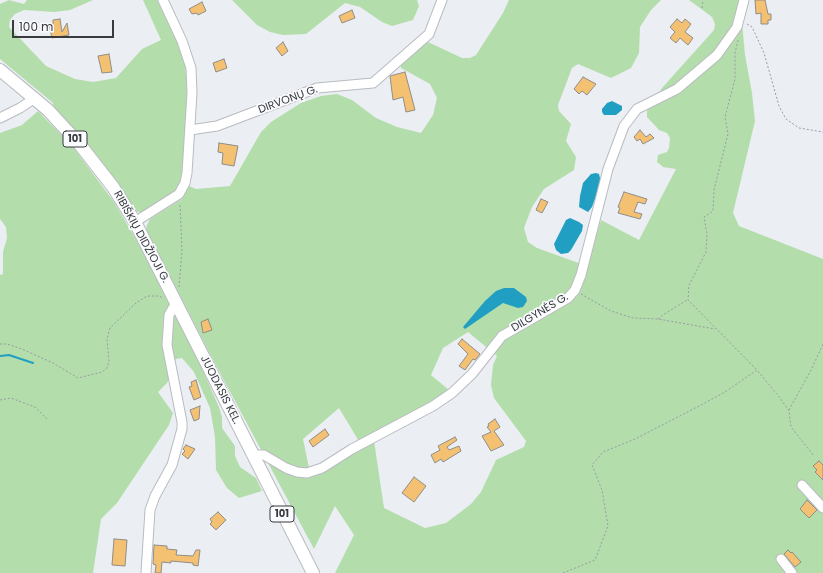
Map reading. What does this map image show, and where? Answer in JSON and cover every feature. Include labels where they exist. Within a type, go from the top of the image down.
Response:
[{"type":"main road","name":"RIBIŠKIŲ DIDŽIOJI G.","points":[[0,70],[35,98],[53,115],[96,163],[135,222],[175,307]]},
{"type":"main road","name":"JUODASIS KEL.","points":[[175,307],[313,573]]},
{"type":"street","points":[[135,222],[179,194],[185,182],[190,130],[191,68],[182,41],[163,0]]},
{"type":"street","name":"DIRVONŲ G.","points":[[190,130],[217,126],[317,88],[373,83],[429,34],[442,0]]},
{"type":"street","name":"DILGYNĖS G.","points":[[252,455],[264,455],[296,472],[307,473],[322,468],[352,449],[439,402],[472,374],[502,336],[568,298],[575,290],[581,275],[608,169],[628,119],[637,110],[652,101],[667,95],[717,55],[738,23],[744,0]]},
{"type":"street","points":[[0,118],[20,108],[35,98]]},
{"type":"street","points":[[146,573],[150,510],[155,496],[172,465],[182,429],[182,422],[167,345],[169,315],[175,307]]},
{"type":"street","points":[[802,485],[823,508]]},
{"type":"street","points":[[782,559],[792,573]]},
{"type":"path","points":[[702,8],[703,0]]},
{"type":"path","points":[[814,456],[791,427],[789,411],[768,381],[688,300],[689,285],[706,252],[707,234],[704,217],[713,211],[714,190],[728,134],[725,117],[735,79],[735,52],[740,32],[738,23],[752,27],[764,53],[779,106],[786,119],[799,128],[823,132]]},
{"type":"path","points":[[0,344],[7,344],[22,349],[53,363],[78,378],[102,372],[106,368],[109,360],[107,339],[110,328],[136,303],[147,296],[159,296],[175,307],[182,251],[179,194]]},
{"type":"path","points":[[575,290],[611,311],[633,318],[658,319],[716,329]]},
{"type":"path","points":[[658,319],[663,314],[688,300]]},
{"type":"path","points":[[789,411],[812,370],[823,344]]},
{"type":"path","points":[[563,573],[595,560],[608,526],[602,490],[592,465],[603,452],[635,439],[701,405],[725,392],[757,370]]},
{"type":"path","points":[[0,400],[11,398],[29,405],[43,414],[47,419]]},
{"type":"green space","points":[[9,0],[24,4],[27,0],[93,0],[70,10],[54,12],[24,10],[15,14],[10,20],[9,27],[46,66],[75,79],[93,82],[116,78],[142,49],[161,40],[143,0],[157,0],[183,53],[185,64],[187,88],[184,167],[182,182],[175,193],[142,213],[133,210],[54,109],[53,103],[0,59],[0,4]]},
{"type":"green space","points":[[232,0],[417,0],[419,6],[413,20],[392,26],[382,22],[360,7],[345,3],[306,34],[283,35],[270,32],[257,25]]},
{"type":"green space","points":[[509,0],[661,0],[651,10],[640,27],[639,53],[631,68],[611,78],[578,64],[572,68],[558,105],[559,111],[571,124],[566,141],[576,157],[574,170],[544,189],[532,207],[524,228],[528,242],[537,248],[587,266],[601,220],[639,240],[676,169],[663,167],[657,162],[658,155],[667,152],[670,138],[667,133],[659,130],[647,117],[647,111],[662,88],[714,30],[715,24],[712,17],[689,0],[740,0],[745,55],[752,93],[755,121],[733,213],[739,226],[823,259],[823,573],[335,573],[354,535],[335,506],[314,549],[212,358],[146,230],[147,225],[150,219],[182,199],[189,186],[196,189],[230,186],[261,132],[271,122],[301,103],[321,96],[337,94],[352,100],[376,118],[397,127],[421,133],[433,115],[437,98],[430,84],[401,68],[400,63],[420,44],[428,42],[462,58],[470,58],[476,55],[503,13]],"holes":[[[468,332],[497,356],[493,365],[491,385],[494,398],[526,441],[524,447],[496,460],[481,492],[471,504],[446,523],[425,528],[384,508],[373,434],[430,403],[449,390],[431,375],[443,348]],[[339,408],[363,448],[322,472],[309,468],[303,439]]]},
{"type":"green space","points":[[38,111],[73,147],[114,202],[144,253],[184,328],[219,407],[222,417],[222,428],[235,446],[235,456],[240,467],[256,478],[262,491],[239,498],[227,488],[216,470],[215,437],[210,408],[194,372],[182,358],[176,359],[166,367],[169,379],[158,392],[173,413],[169,425],[117,503],[101,519],[93,573],[0,573],[0,275],[3,274],[3,252],[7,238],[6,227],[0,219],[0,133],[22,125]]},
{"type":"water","points":[[612,101],[622,106],[622,110],[616,115],[604,115],[602,109],[607,103]]},
{"type":"water","points":[[591,174],[599,174],[601,182],[592,207],[588,212],[579,207],[580,196],[583,183]]},
{"type":"water","points":[[570,218],[583,225],[582,231],[571,250],[568,253],[561,254],[556,250],[554,244],[566,220]]},
{"type":"water","points":[[504,288],[514,288],[526,297],[527,301],[523,307],[518,308],[503,303],[465,329],[463,327],[485,301],[496,291]]},
{"type":"building","points":[[755,0],[765,0],[768,14],[771,14],[771,20],[768,20],[768,24],[761,24],[761,13],[756,14]]},
{"type":"building","points":[[202,2],[206,11],[198,15],[197,13],[192,14],[189,9]]},
{"type":"building","points":[[352,10],[355,18],[342,23],[339,16]]},
{"type":"building","points":[[60,19],[62,32],[67,23],[69,35],[52,38],[49,25],[53,24],[53,20]]},
{"type":"building","points":[[677,19],[682,23],[685,19],[691,24],[685,32],[693,38],[688,45],[680,38],[676,43],[670,38],[675,32],[670,27]]},
{"type":"building","points":[[283,42],[288,51],[282,56],[276,48]]},
{"type":"building","points":[[109,54],[112,72],[102,73],[98,56]]},
{"type":"building","points":[[224,59],[227,68],[216,72],[213,63]]},
{"type":"building","points":[[405,72],[415,110],[406,112],[403,97],[393,100],[390,76]]},
{"type":"building","points":[[583,77],[596,84],[587,95],[582,91],[579,94],[574,89]]},
{"type":"building","points":[[640,130],[646,137],[650,134],[654,138],[643,144],[640,139],[637,141],[634,137]]},
{"type":"building","points":[[219,143],[238,146],[234,166],[222,164],[223,153],[218,152]]},
{"type":"building","points":[[624,192],[647,199],[645,204],[638,202],[634,212],[642,214],[640,219],[618,213],[620,208],[618,207]]},
{"type":"building","points":[[541,199],[548,202],[542,213],[536,210]]},
{"type":"building","points":[[208,319],[212,330],[203,333],[201,322]]},
{"type":"building","points":[[462,339],[480,354],[475,360],[473,359],[465,370],[459,366],[468,354],[458,344]]},
{"type":"building","points":[[196,380],[201,397],[194,400],[189,387],[192,386],[191,382]]},
{"type":"building","points":[[200,406],[199,419],[194,421],[190,410]]},
{"type":"building","points":[[495,419],[500,427],[494,431],[504,445],[491,451],[482,436],[491,432],[487,427],[489,426],[488,424]]},
{"type":"building","points":[[325,429],[329,435],[313,447],[309,441]]},
{"type":"building","points":[[455,437],[457,440],[447,447],[449,450],[459,446],[461,451],[443,462],[441,459],[435,463],[431,455],[440,450],[438,446]]},
{"type":"building","points":[[186,445],[195,449],[188,459],[182,454],[185,451],[183,449]]},
{"type":"building","points":[[819,461],[823,465],[823,480],[815,472],[817,470],[813,466]]},
{"type":"building","points":[[414,477],[426,486],[414,502],[402,493]]},
{"type":"building","points":[[807,500],[817,510],[809,518],[800,509]]},
{"type":"building","points":[[218,512],[226,520],[216,530],[210,524],[212,522],[210,519]]},
{"type":"building","points":[[114,539],[127,540],[125,566],[112,565]]},
{"type":"building","points":[[154,545],[167,546],[167,549],[177,550],[176,555],[193,556],[196,550],[200,550],[198,566],[193,565],[193,563],[171,561],[171,563],[162,562],[161,573],[155,573],[156,565],[153,564]]},
{"type":"building","points":[[788,550],[791,553],[792,552],[801,562],[795,567],[784,554]]},
{"type":"waterway","points":[[0,356],[9,355],[33,363]]}]
